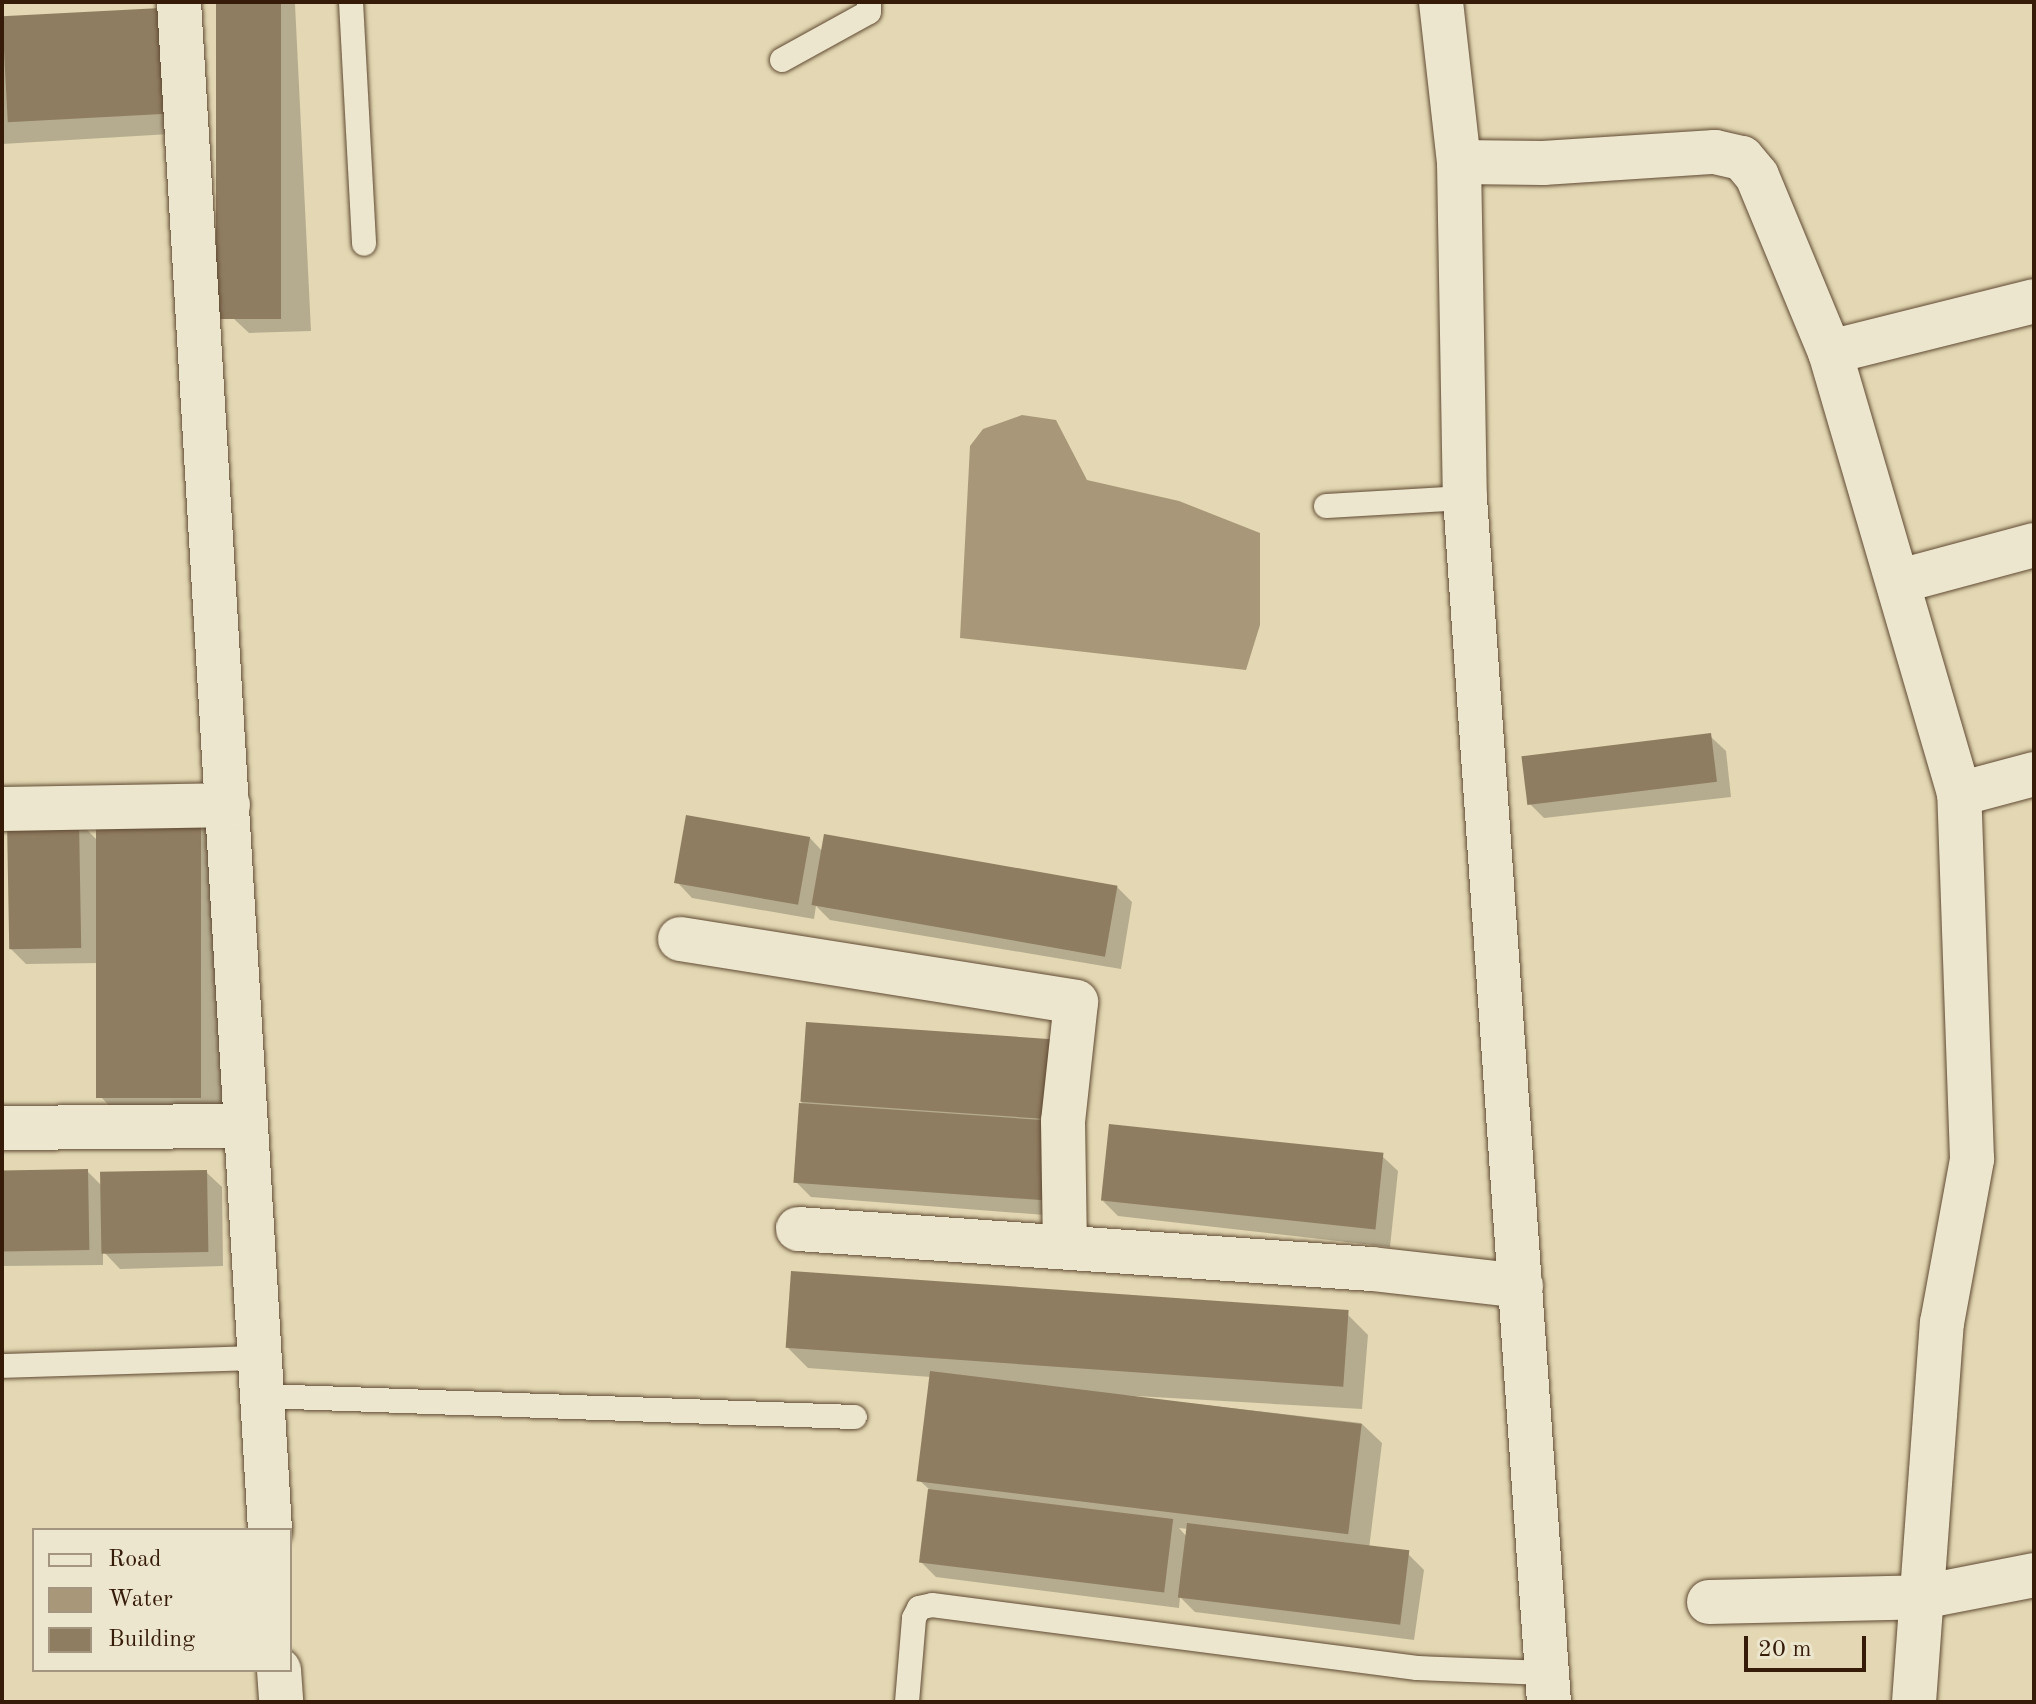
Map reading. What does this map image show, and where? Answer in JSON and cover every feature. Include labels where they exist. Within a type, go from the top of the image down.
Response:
[{"type":"street","points":[[179,2],[270,1528]]},
{"type":"street","points":[[1441,2],[1459,162],[1465,498],[1548,1688]]},
{"type":"street","points":[[1459,162],[1543,163],[1715,152],[1742,158],[1757,176],[1830,352],[1900,581],[1959,794],[1972,1159],[1942,1323],[1914,1702]]},
{"type":"street","points":[[1830,352],[2034,301]]},
{"type":"street","points":[[1900,581],[2034,545]]},
{"type":"street","points":[[1959,794],[2034,774]]},
{"type":"street","points":[[2,809],[228,805]]},
{"type":"street","points":[[680,939],[1076,1002],[1063,1121],[1065,1247]]},
{"type":"street","points":[[2,1128],[246,1126]]},
{"type":"street","points":[[798,1229],[1372,1269],[1521,1286]]},
{"type":"street","points":[[1709,1602],[1922,1597],[2034,1575]]},
{"type":"street","points":[[279,1672],[281,1702]]},
{"type":"lane","points":[[351,2],[364,244]]},
{"type":"lane","points":[[782,60],[869,12],[869,2]]},
{"type":"lane","points":[[1326,506],[1465,498]]},
{"type":"lane","points":[[2,1366],[261,1377],[855,1417]]},
{"type":"lane","points":[[907,1702],[914,1618],[919,1608],[932,1605],[1548,1688]]},
{"type":"water","points":[[1022,415],[1056,420],[1087,480],[1179,501],[1260,533],[1260,625],[1246,670],[960,638],[970,446],[983,429]]},
{"type":"building","points":[[216,2],[281,2],[281,319],[216,319]]},
{"type":"building","points":[[161,8],[167,114],[8,122],[2,16]]},
{"type":"building","points":[[1711,733],[1717,782],[1527,805],[1521,756]]},
{"type":"building","points":[[686,815],[810,837],[798,905],[674,883]]},
{"type":"building","points":[[96,819],[201,819],[201,1098],[96,1098]]},
{"type":"building","points":[[79,820],[81,948],[9,949],[7,821]]},
{"type":"building","points":[[824,834],[1117,886],[1105,957],[811,905]]},
{"type":"building","points":[[806,1022],[1055,1039],[1050,1119],[800,1102]]},
{"type":"building","points":[[799,1103],[1049,1121],[1044,1200],[793,1183]]},
{"type":"building","points":[[1109,1124],[1383,1153],[1375,1229],[1101,1201]]},
{"type":"building","points":[[88,1169],[89,1250],[3,1251],[2,1171]]},
{"type":"building","points":[[207,1170],[208,1252],[101,1254],[100,1172]]},
{"type":"building","points":[[791,1271],[1349,1310],[1343,1387],[786,1348]]},
{"type":"building","points":[[930,1371],[1362,1424],[1348,1534],[916,1481]]},
{"type":"building","points":[[928,1489],[1173,1519],[1164,1593],[919,1562]]},
{"type":"building","points":[[1187,1523],[1409,1550],[1400,1625],[1178,1597]]}]
